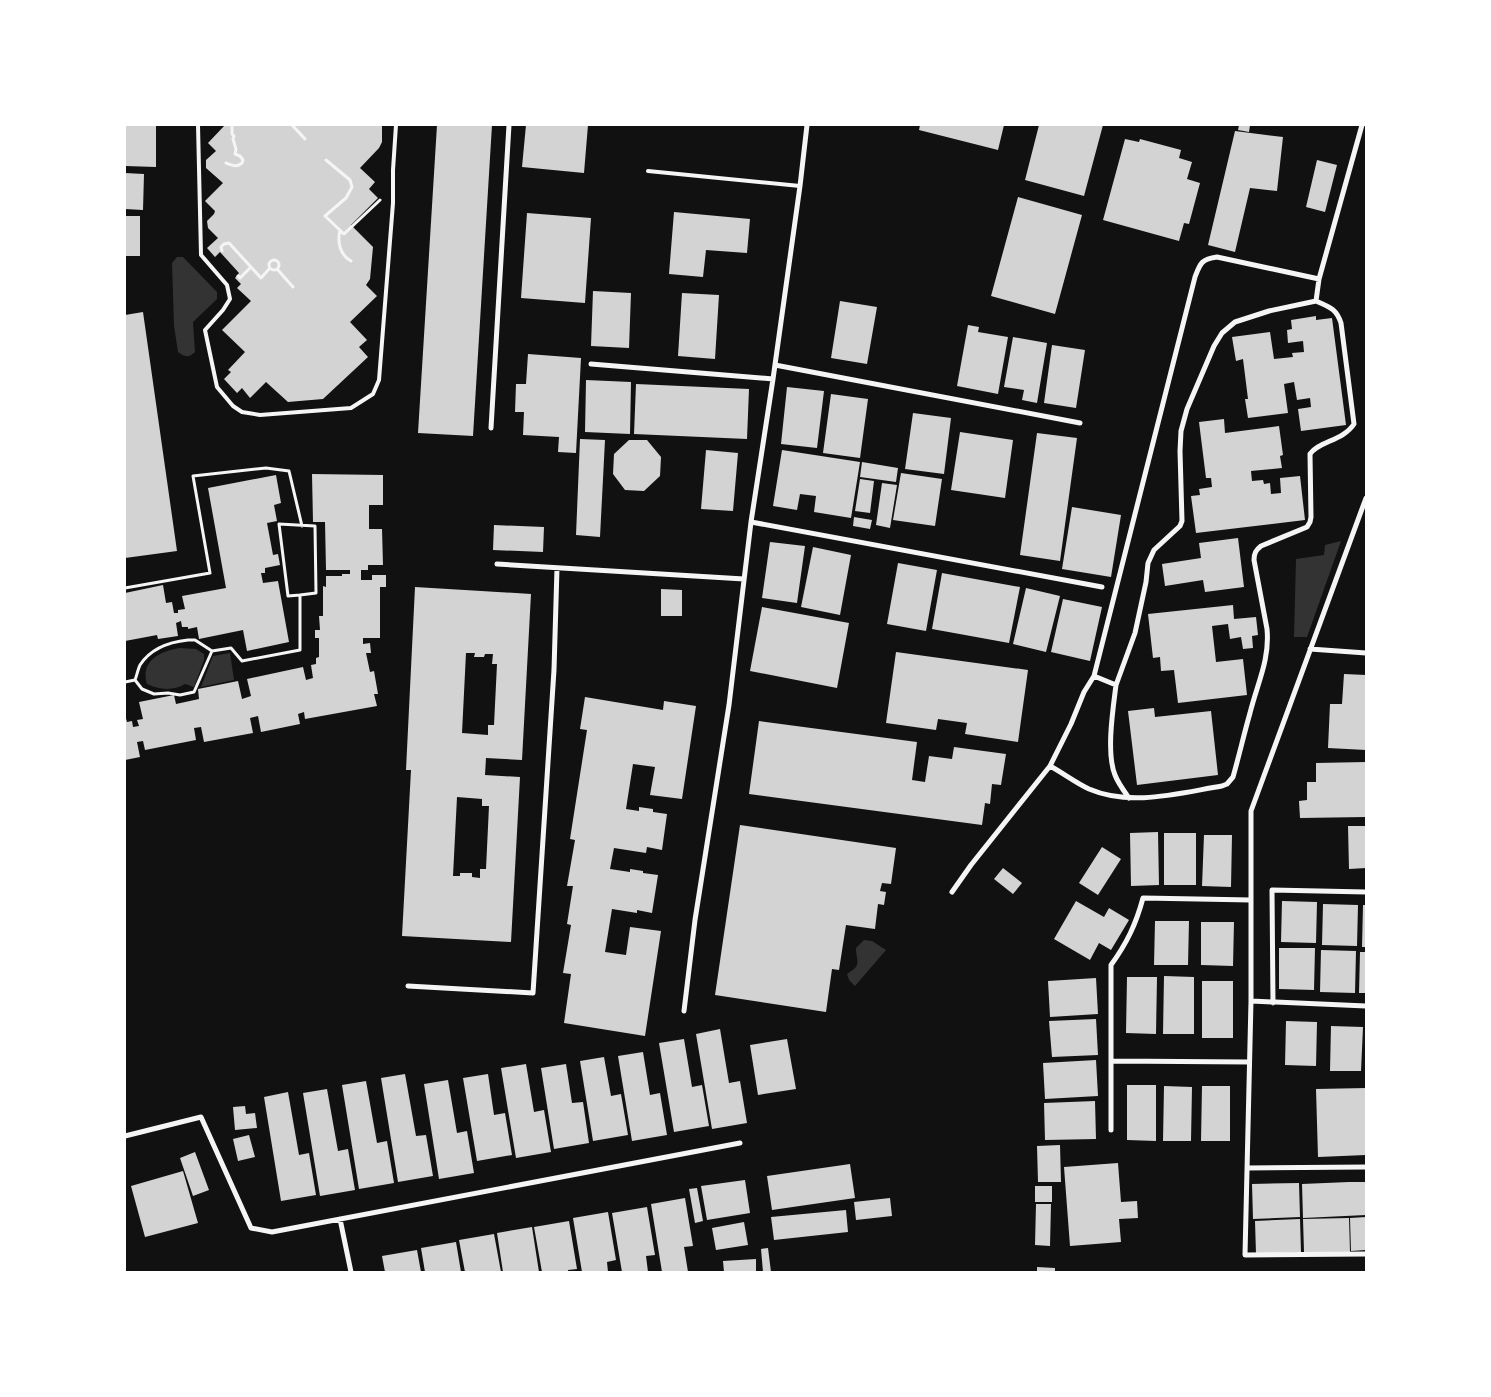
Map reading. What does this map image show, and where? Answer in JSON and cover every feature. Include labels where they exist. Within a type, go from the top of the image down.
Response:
[{"type":"street","points":[[491,428],[509,125]]},
{"type":"street","points":[[684,1011],[695,920],[729,706],[751,522],[774,379],[807,125]]},
{"type":"street","points":[[1316,301],[1319,279],[1362,125]]},
{"type":"street","points":[[952,892],[971,865],[1050,766],[1071,724],[1084,692],[1094,676],[1195,277],[1201,263],[1208,258],[1217,258],[1319,279]]},
{"type":"street","points":[[1050,766],[1090,789],[1108,795],[1129,798],[1158,796],[1222,786],[1227,784],[1233,777],[1250,711],[1266,660],[1268,641],[1254,554],[1261,546],[1307,527],[1311,517],[1310,454],[1314,449],[1340,437],[1354,424],[1341,323],[1338,314],[1316,301],[1269,311],[1235,322],[1222,333],[1214,346],[1187,409],[1181,431],[1180,451],[1182,521],[1180,526],[1154,550],[1148,563],[1135,634],[1116,685],[1112,719],[1113,766],[1117,780],[1129,798]]},
{"type":"street","points":[[591,364],[774,379]]},
{"type":"street","points":[[775,365],[1080,423]]},
{"type":"street","points":[[1366,498],[1251,811],[1251,1001],[1245,1256],[1366,1254]]},
{"type":"street","points":[[751,522],[1102,588]]},
{"type":"street","points":[[497,564],[744,579]]},
{"type":"street","points":[[408,986],[533,992],[554,670],[557,568]]},
{"type":"street","points":[[1310,649],[1366,653]]},
{"type":"street","points":[[1094,676],[1116,685]]},
{"type":"street","points":[[1273,1003],[1272,890],[1366,892]]},
{"type":"street","points":[[1111,1130],[1111,965],[1123,949],[1132,932],[1143,898],[1251,900]]},
{"type":"street","points":[[1251,1001],[1366,1006]]},
{"type":"street","points":[[1112,1061],[1250,1062]]},
{"type":"street","points":[[125,1136],[201,1117],[251,1228],[272,1232],[740,1143]]},
{"type":"street","points":[[1247,1168],[1366,1167]]},
{"type":"street","points":[[340,1219],[351,1272]]},
{"type":"lane","points":[[198,125],[201,255],[227,285],[230,299],[205,330],[217,387],[233,406],[242,412],[260,415],[351,408],[373,394],[379,380],[380,370],[393,203],[396,125]]},
{"type":"lane","points":[[648,171],[800,186]]},
{"type":"path","points":[[226,163],[239,166],[243,160],[235,154],[236,149],[232,125]]},
{"type":"path","points":[[292,125],[305,139]]},
{"type":"path","points":[[326,160],[350,180],[352,187],[346,198],[325,216],[344,234],[380,200]]},
{"type":"path","points":[[340,230],[338,238],[340,248],[346,258],[351,261]]},
{"type":"path","points":[[222,252],[222,245],[229,243],[261,278],[270,268],[269,263],[271,260],[274,260],[279,265],[276,269]]},
{"type":"path","points":[[237,275],[240,278],[251,267]]},
{"type":"path","points":[[270,268],[276,269],[294,287]]},
{"type":"path","points":[[125,588],[210,574],[193,476],[266,468],[289,471],[302,526]]},
{"type":"path","points":[[279,524],[315,526],[316,593],[300,595],[288,596],[279,524]]},
{"type":"path","points":[[135,680],[140,665],[164,644],[195,640],[212,651],[231,648],[242,661],[300,650],[300,595]]},
{"type":"path","points":[[135,680],[142,689],[154,694],[168,693],[180,695],[194,692],[212,651]]},
{"type":"path","points":[[125,682],[135,680]]},
{"type":"shaded area","points":[[177,257],[183,257],[217,292],[217,299],[193,322],[195,352],[189,356],[184,356],[178,352],[174,326],[172,263]]},
{"type":"shaded area","points":[[1341,541],[1307,637],[1294,637],[1296,559],[1324,555],[1325,545]]},
{"type":"shaded area","points":[[180,648],[196,649],[204,654],[204,660],[194,687],[185,684],[176,688],[166,689],[156,688],[147,684],[146,669],[153,658]]},
{"type":"shaded area","points":[[230,653],[234,680],[201,687],[213,656]]},
{"type":"shaded area","points":[[864,940],[872,941],[886,950],[855,986],[849,980],[847,974],[856,967],[856,948]]},
{"type":"building","points":[[125,125],[156,125],[156,167],[125,166]]},
{"type":"building","points":[[225,125],[382,125],[382,142],[379,148],[360,168],[375,182],[369,189],[378,198],[351,225],[373,247],[370,279],[366,285],[377,296],[350,322],[367,340],[359,347],[368,357],[323,399],[288,402],[266,382],[250,398],[242,388],[237,393],[224,379],[231,372],[228,370],[245,352],[222,330],[251,301],[237,288],[241,284],[235,278],[239,273],[220,252],[215,257],[207,248],[218,238],[208,228],[207,221],[215,211],[205,201],[223,183],[206,168],[206,160],[216,151],[208,143]]},
{"type":"building","points":[[437,125],[492,125],[473,436],[418,433]]},
{"type":"building","points":[[526,125],[588,125],[584,173],[522,167]]},
{"type":"building","points":[[920,125],[1004,125],[998,150],[919,130]]},
{"type":"building","points":[[1039,125],[1103,125],[1084,196],[1025,180]]},
{"type":"building","points":[[1239,125],[1250,125],[1249,132],[1238,130]]},
{"type":"building","points":[[1235,131],[1283,137],[1277,191],[1250,188],[1235,252],[1208,245]]},
{"type":"building","points":[[1125,139],[1139,142],[1140,139],[1181,150],[1179,158],[1192,162],[1187,179],[1200,183],[1189,224],[1184,223],[1179,241],[1103,220]]},
{"type":"building","points":[[1317,160],[1337,165],[1325,212],[1306,207]]},
{"type":"building","points":[[125,173],[144,174],[143,210],[125,209]]},
{"type":"building","points":[[1018,197],[1082,215],[1055,314],[991,296]]},
{"type":"building","points":[[674,212],[750,219],[747,253],[706,250],[703,277],[669,274]]},
{"type":"building","points":[[527,213],[591,218],[585,303],[521,298]]},
{"type":"building","points":[[125,216],[140,216],[140,256],[125,256]]},
{"type":"building","points":[[593,291],[631,293],[629,348],[591,346]]},
{"type":"building","points":[[682,293],[719,295],[715,359],[678,356]]},
{"type":"building","points":[[840,301],[877,307],[867,364],[831,358]]},
{"type":"building","points":[[143,312],[177,551],[125,558],[125,315]]},
{"type":"building","points":[[1316,316],[1316,320],[1332,318],[1346,425],[1301,431],[1298,409],[1311,407],[1310,398],[1297,400],[1294,382],[1284,384],[1288,413],[1248,418],[1245,399],[1248,399],[1243,359],[1236,361],[1232,337],[1270,332],[1274,359],[1293,357],[1292,353],[1304,352],[1303,341],[1288,343],[1287,330],[1292,329],[1291,320]]},
{"type":"building","points":[[968,325],[979,327],[978,332],[1008,337],[998,394],[957,386]]},
{"type":"building","points":[[1013,337],[1047,343],[1037,403],[1022,400],[1024,390],[1004,387]]},
{"type":"building","points":[[1052,345],[1085,350],[1076,408],[1044,403]]},
{"type":"building","points":[[528,354],[581,358],[576,453],[558,452],[559,437],[523,435],[524,412],[515,412],[516,384],[526,384]]},
{"type":"building","points":[[586,380],[631,382],[630,434],[585,432]]},
{"type":"building","points":[[636,384],[749,389],[747,439],[634,434]]},
{"type":"building","points":[[787,387],[824,391],[817,448],[781,444]]},
{"type":"building","points":[[831,394],[868,399],[860,458],[823,453]]},
{"type":"building","points":[[913,413],[951,418],[944,474],[905,469]]},
{"type":"building","points":[[1224,419],[1225,433],[1279,426],[1283,455],[1280,456],[1282,468],[1251,471],[1252,481],[1263,480],[1264,484],[1270,483],[1271,494],[1281,493],[1280,478],[1300,476],[1305,520],[1196,533],[1191,496],[1200,495],[1199,489],[1212,487],[1211,478],[1206,478],[1199,422]]},
{"type":"building","points":[[960,432],[1013,440],[1005,498],[951,490]]},
{"type":"building","points":[[1037,433],[1077,438],[1060,561],[1020,555]]},
{"type":"building","points":[[580,439],[605,440],[600,537],[576,535]]},
{"type":"building","points":[[629,440],[647,440],[661,457],[660,476],[644,491],[625,490],[613,474],[614,454]]},
{"type":"building","points":[[706,450],[738,453],[733,511],[701,509]]},
{"type":"building","points":[[782,450],[860,462],[851,518],[814,512],[816,496],[800,494],[797,510],[773,506]]},
{"type":"building","points":[[862,462],[898,468],[896,482],[860,477]]},
{"type":"building","points":[[901,473],[942,479],[935,526],[893,520]]},
{"type":"building","points":[[312,474],[383,475],[383,505],[369,505],[369,529],[382,529],[383,565],[368,565],[368,570],[361,570],[361,580],[372,580],[372,575],[386,575],[386,587],[380,587],[380,638],[363,638],[363,644],[370,643],[371,653],[366,653],[370,672],[374,671],[378,694],[374,694],[377,706],[305,719],[304,712],[298,714],[300,724],[261,732],[258,716],[250,718],[253,733],[204,742],[201,727],[194,728],[196,740],[145,750],[143,741],[137,742],[140,757],[125,760],[125,715],[127,722],[132,721],[133,727],[139,726],[137,720],[143,719],[139,702],[174,695],[176,704],[199,699],[198,689],[238,681],[242,699],[251,696],[247,679],[303,667],[306,680],[313,678],[311,665],[316,664],[316,658],[319,657],[319,638],[315,638],[315,630],[320,630],[319,616],[323,616],[323,586],[326,587],[326,576],[350,574],[350,570],[326,570],[325,522],[313,522]]},
{"type":"building","points":[[276,475],[281,503],[274,505],[277,521],[267,523],[273,555],[278,554],[280,565],[265,568],[265,573],[261,573],[263,583],[278,581],[289,642],[247,651],[243,630],[199,639],[197,627],[188,629],[188,627],[182,627],[181,621],[176,623],[178,636],[158,639],[157,635],[125,641],[125,593],[163,585],[166,603],[172,602],[174,613],[178,613],[178,610],[185,609],[182,596],[226,588],[208,488]]},
{"type":"building","points":[[860,479],[874,481],[870,513],[855,511]]},
{"type":"building","points":[[882,483],[897,485],[890,528],[876,525]]},
{"type":"building","points":[[1072,507],[1121,515],[1111,577],[1062,569]]},
{"type":"building","points":[[854,517],[872,520],[870,529],[853,526]]},
{"type":"building","points":[[494,525],[544,527],[543,552],[493,550]]},
{"type":"building","points":[[1238,538],[1244,587],[1205,592],[1203,580],[1165,586],[1162,564],[1201,558],[1199,543]]},
{"type":"building","points":[[770,542],[805,546],[797,603],[762,598]]},
{"type":"building","points":[[813,547],[851,555],[840,615],[801,607]]},
{"type":"building","points":[[898,563],[937,570],[926,631],[887,624]]},
{"type":"building","points":[[942,573],[1020,587],[1009,643],[932,629]]},
{"type":"building","points":[[415,587],[531,594],[522,760],[486,758],[485,775],[520,777],[511,942],[402,936],[411,770],[406,770]],"holes":[[[466,653],[475,653],[474,657],[484,657],[485,654],[493,654],[492,664],[497,664],[494,725],[488,725],[488,735],[462,733]],[[457,797],[482,799],[482,806],[489,806],[486,869],[480,869],[480,878],[472,877],[472,873],[460,873],[460,876],[453,876]]]},
{"type":"building","points":[[1026,588],[1060,596],[1046,652],[1013,644]]},
{"type":"building","points":[[661,589],[682,590],[682,616],[661,616]]},
{"type":"building","points":[[1063,599],[1102,607],[1090,661],[1051,652]]},
{"type":"building","points":[[1233,605],[1234,619],[1256,617],[1258,635],[1252,636],[1253,648],[1243,649],[1241,637],[1230,639],[1228,624],[1212,626],[1216,662],[1243,659],[1247,695],[1178,703],[1174,670],[1161,671],[1160,657],[1153,658],[1148,614]]},
{"type":"building","points":[[762,607],[849,623],[837,688],[750,671]]},
{"type":"building","points":[[896,652],[1028,670],[1018,742],[965,734],[967,723],[938,719],[936,730],[886,723]]},
{"type":"building","points":[[1344,674],[1366,675],[1366,750],[1328,748],[1330,704],[1342,704]]},
{"type":"building","points":[[585,697],[663,710],[664,701],[696,706],[682,799],[650,795],[655,767],[633,764],[626,809],[639,811],[639,807],[667,814],[662,850],[647,847],[646,853],[614,848],[610,869],[630,872],[630,869],[658,875],[652,913],[612,909],[605,952],[626,955],[630,927],[661,931],[645,1036],[564,1023],[571,974],[563,973],[571,925],[567,924],[573,886],[567,886],[575,840],[570,839],[587,730],[580,729]]},
{"type":"building","points":[[1154,708],[1155,717],[1211,711],[1218,775],[1137,785],[1128,711]]},
{"type":"building","points":[[759,721],[917,742],[912,780],[925,782],[929,756],[952,759],[954,747],[1006,754],[1001,785],[992,784],[990,804],[985,803],[982,825],[749,794]]},
{"type":"building","points":[[1366,762],[1366,817],[1300,818],[1299,801],[1307,800],[1307,782],[1316,782],[1316,763]]},
{"type":"building","points":[[740,825],[896,848],[891,884],[882,883],[880,891],[886,892],[884,905],[878,904],[875,929],[846,925],[839,970],[832,969],[826,1012],[715,995]]},
{"type":"building","points":[[1348,826],[1366,826],[1366,868],[1349,869]]},
{"type":"building","points":[[1158,832],[1159,885],[1131,886],[1130,833]]},
{"type":"building","points":[[1164,833],[1196,833],[1196,885],[1164,885]]},
{"type":"building","points":[[1204,835],[1232,835],[1231,887],[1202,886]]},
{"type":"building","points":[[1102,847],[1121,859],[1098,895],[1079,883]]},
{"type":"building","points":[[1003,868],[1022,883],[1013,894],[994,879]]},
{"type":"building","points":[[1076,901],[1104,917],[1109,908],[1129,920],[1111,950],[1099,943],[1090,960],[1054,939]]},
{"type":"building","points":[[1282,901],[1317,902],[1316,943],[1281,942]]},
{"type":"building","points":[[1323,904],[1358,905],[1357,946],[1322,945]]},
{"type":"building","points":[[1363,905],[1366,905],[1366,947],[1362,947]]},
{"type":"building","points":[[1155,921],[1189,921],[1188,965],[1154,965]]},
{"type":"building","points":[[1201,922],[1234,922],[1233,966],[1201,965]]},
{"type":"building","points":[[1279,948],[1315,948],[1314,990],[1279,989]]},
{"type":"building","points":[[1321,950],[1356,951],[1355,993],[1320,992]]},
{"type":"building","points":[[1360,952],[1366,952],[1366,993],[1359,993]]},
{"type":"building","points":[[1164,976],[1194,977],[1194,1034],[1163,1034]]},
{"type":"building","points":[[1127,977],[1157,977],[1156,1034],[1126,1033]]},
{"type":"building","points":[[1096,978],[1098,1014],[1050,1017],[1048,981]]},
{"type":"building","points":[[1202,981],[1233,981],[1233,1038],[1202,1038]]},
{"type":"building","points":[[1096,1019],[1098,1055],[1052,1057],[1049,1021]]},
{"type":"building","points":[[1286,1021],[1317,1022],[1316,1066],[1285,1065]]},
{"type":"building","points":[[1331,1026],[1363,1027],[1361,1071],[1330,1071]]},
{"type":"building","points":[[720,1029],[729,1083],[740,1081],[747,1123],[712,1129],[696,1034]]},
{"type":"building","points":[[684,1039],[692,1087],[702,1085],[709,1126],[674,1132],[659,1043]]},
{"type":"building","points":[[787,1039],[796,1089],[758,1095],[750,1045]]},
{"type":"building","points":[[643,1052],[650,1095],[660,1093],[667,1135],[632,1141],[618,1056]]},
{"type":"building","points":[[604,1057],[611,1096],[621,1094],[628,1135],[593,1141],[580,1061]]},
{"type":"building","points":[[1096,1060],[1098,1096],[1045,1099],[1043,1063]]},
{"type":"building","points":[[526,1064],[534,1112],[544,1110],[551,1152],[516,1158],[501,1068]]},
{"type":"building","points":[[566,1064],[572,1103],[583,1102],[589,1143],[554,1149],[541,1068]]},
{"type":"building","points":[[405,1074],[416,1136],[426,1135],[433,1176],[398,1182],[381,1078]]},
{"type":"building","points":[[488,1074],[494,1115],[505,1113],[512,1155],[477,1161],[463,1078]]},
{"type":"building","points":[[448,1080],[457,1133],[467,1131],[474,1173],[439,1179],[424,1084]]},
{"type":"building","points":[[366,1081],[377,1143],[387,1141],[394,1183],[359,1189],[342,1085]]},
{"type":"building","points":[[1127,1085],[1156,1085],[1156,1141],[1127,1140]]},
{"type":"building","points":[[1164,1086],[1192,1087],[1191,1141],[1163,1141]]},
{"type":"building","points":[[1202,1086],[1230,1086],[1230,1141],[1201,1141]]},
{"type":"building","points":[[1366,1088],[1366,1155],[1318,1157],[1316,1089]]},
{"type":"building","points":[[327,1089],[338,1151],[348,1149],[355,1190],[320,1196],[303,1093]]},
{"type":"building","points":[[288,1092],[299,1155],[309,1153],[316,1195],[281,1201],[264,1097]]},
{"type":"building","points":[[1095,1101],[1096,1139],[1045,1140],[1044,1103]]},
{"type":"building","points":[[245,1106],[246,1114],[255,1113],[257,1128],[235,1130],[233,1107]]},
{"type":"building","points":[[249,1135],[255,1157],[238,1161],[233,1139]]},
{"type":"building","points":[[1060,1145],[1061,1182],[1038,1182],[1037,1146]]},
{"type":"building","points":[[195,1152],[209,1190],[193,1196],[180,1158]]},
{"type":"building","points":[[1118,1163],[1121,1202],[1137,1201],[1138,1218],[1119,1219],[1121,1242],[1070,1246],[1064,1167]]},
{"type":"building","points":[[850,1164],[855,1198],[772,1210],[767,1176]]},
{"type":"building","points":[[183,1171],[198,1223],[145,1237],[131,1186]]},
{"type":"building","points":[[745,1180],[750,1213],[707,1220],[701,1186]]},
{"type":"building","points":[[1366,1182],[1366,1215],[1303,1218],[1302,1184]]},
{"type":"building","points":[[1299,1183],[1300,1217],[1253,1219],[1252,1184]]},
{"type":"building","points":[[1035,1186],[1052,1186],[1052,1202],[1035,1202]]},
{"type":"building","points":[[697,1188],[703,1221],[695,1223],[689,1189]]},
{"type":"building","points":[[685,1198],[693,1246],[684,1247],[688,1272],[662,1272],[651,1204]]},
{"type":"building","points":[[890,1198],[892,1216],[856,1220],[854,1202]]},
{"type":"building","points":[[1036,1204],[1051,1204],[1050,1246],[1035,1245]]},
{"type":"building","points":[[647,1207],[655,1255],[646,1256],[648,1272],[622,1272],[612,1213]]},
{"type":"building","points":[[846,1210],[848,1232],[774,1240],[771,1217]]},
{"type":"building","points":[[608,1212],[616,1260],[607,1262],[608,1272],[582,1272],[573,1218]]},
{"type":"building","points":[[1366,1217],[1366,1250],[1351,1251],[1350,1218]]},
{"type":"building","points":[[1349,1218],[1350,1252],[1304,1252],[1303,1219]]},
{"type":"building","points":[[1300,1219],[1301,1252],[1256,1254],[1255,1221]]},
{"type":"building","points":[[569,1221],[577,1269],[568,1270],[568,1272],[542,1272],[534,1227]]},
{"type":"building","points":[[744,1222],[748,1245],[716,1250],[712,1228]]},
{"type":"building","points":[[532,1227],[539,1272],[503,1272],[497,1233]]},
{"type":"building","points":[[494,1234],[501,1272],[465,1272],[459,1240]]},
{"type":"building","points":[[456,1242],[461,1272],[425,1272],[421,1248]]},
{"type":"building","points":[[768,1248],[771,1272],[763,1272],[761,1249]]},
{"type":"building","points":[[417,1250],[421,1272],[385,1272],[382,1256]]},
{"type":"building","points":[[756,1259],[756,1272],[724,1272],[723,1261]]},
{"type":"building","points":[[1037,1267],[1055,1268],[1055,1272],[1037,1272]]}]
